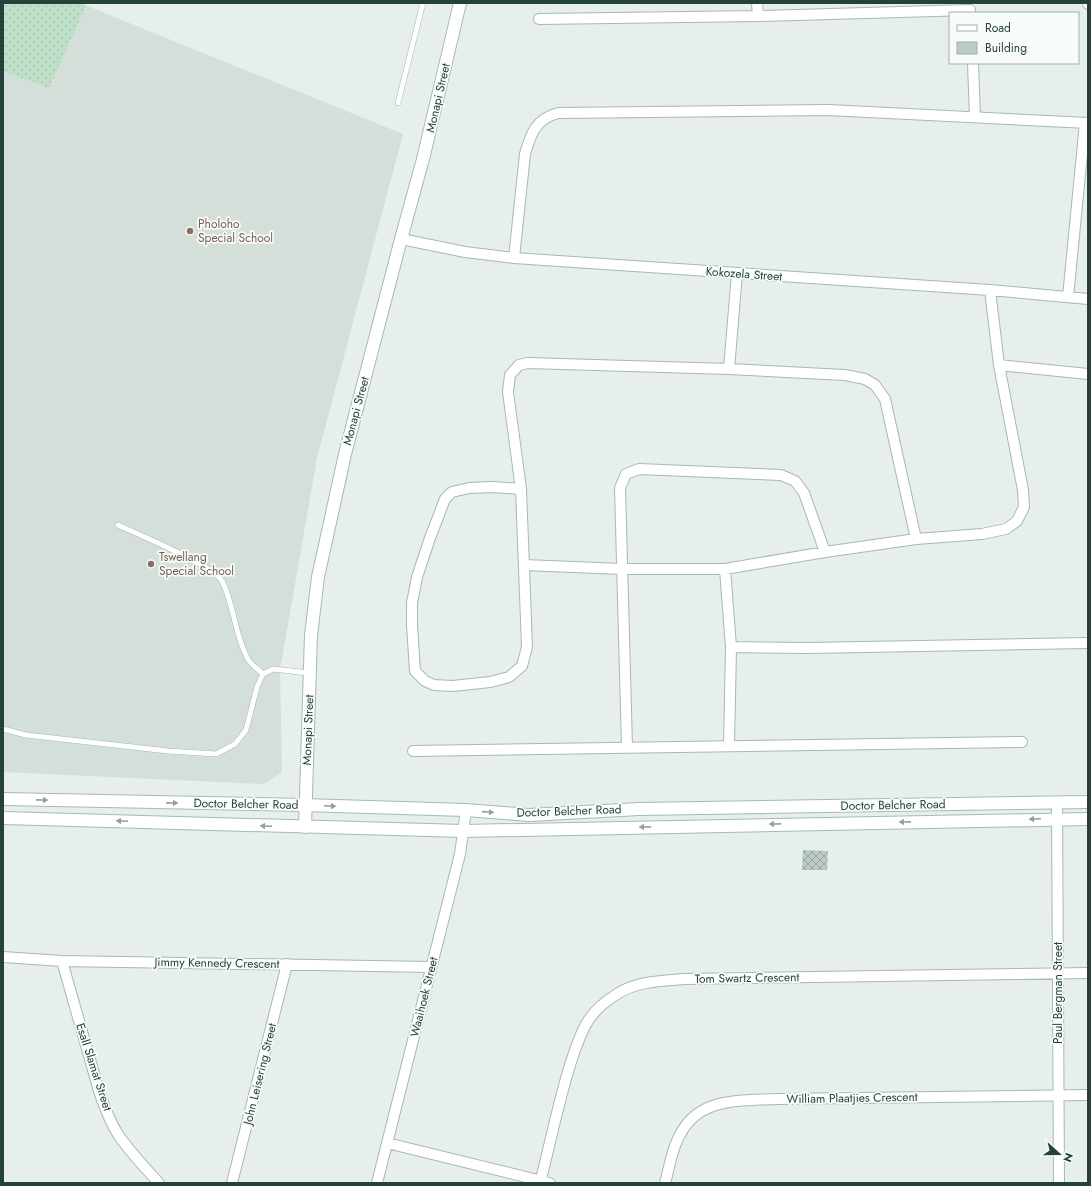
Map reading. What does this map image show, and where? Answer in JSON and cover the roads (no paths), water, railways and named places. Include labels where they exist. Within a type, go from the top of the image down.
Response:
[{"type":"main road","name":"Monapi Street","points":[[305,827],[304,805],[309,673],[311,635],[318,578],[345,454],[423,159],[460,3]]},
{"type":"main road","name":"Doctor Belcher Road","points":[[3,799],[304,805],[466,810],[529,815],[639,809],[1088,802]]},
{"type":"main road","name":"Doctor Belcher Road","points":[[3,818],[464,830],[1088,819]]},
{"type":"street","points":[[757,3],[758,16]]},
{"type":"street","points":[[539,19],[758,16],[970,9]]},
{"type":"street","points":[[972,64],[975,117]]},
{"type":"street","points":[[514,258],[525,154],[529,139],[538,124],[547,116],[565,112],[828,110],[1086,123],[1068,297]]},
{"type":"street","name":"Kokozela Street","points":[[401,239],[465,252],[514,258],[990,290],[1088,299]]},
{"type":"street","points":[[730,369],[737,273]]},
{"type":"street","points":[[524,565],[622,569],[725,569],[825,552],[916,539],[982,534],[1006,529],[1017,521],[1024,507],[1023,490],[999,365],[990,290]]},
{"type":"street","points":[[521,489],[492,486],[469,488],[452,492],[446,499],[430,538],[417,577],[412,603],[415,671],[425,681],[434,686],[453,686],[490,682],[509,677],[522,666],[527,647],[521,489],[508,392],[510,375],[518,365],[528,363],[730,369],[845,375],[865,379],[875,385],[885,399],[916,539]]},
{"type":"street","points":[[999,365],[1088,374]]},
{"type":"street","points":[[627,747],[620,488],[626,474],[639,469],[782,475],[795,481],[804,493],[825,552]]},
{"type":"street","points":[[725,569],[731,647],[729,746]]},
{"type":"street","points":[[731,647],[808,648],[1088,643]]},
{"type":"street","points":[[413,751],[1022,742]]},
{"type":"street","name":"Paul Bergman Street","points":[[1057,803],[1059,1183]]},
{"type":"street","name":"Waaihoek Street","points":[[377,1183],[460,854],[466,810]]},
{"type":"street","name":"Jimmy Kennedy Crescent","points":[[3,958],[62,961],[431,967]]},
{"type":"street","name":"Esall Slamat Street","points":[[62,961],[98,1090],[107,1111],[119,1135],[140,1164],[159,1183]]},
{"type":"street","name":"John Leisering Street","points":[[232,1183],[287,964]]},
{"type":"street","name":"Tom Swartz Crescent","points":[[544,1182],[565,1084],[584,1028],[598,1008],[618,993],[631,987],[650,982],[685,978],[1088,973]]},
{"type":"street","name":"William Plaatjies Crescent","points":[[665,1183],[676,1142],[683,1128],[691,1118],[704,1109],[722,1102],[734,1100],[1088,1094]]},
{"type":"street","points":[[387,1143],[544,1182]]},
{"type":"lane","points":[[398,103],[423,3]]},
{"type":"lane","points":[[118,525],[207,568],[221,580],[231,605],[244,652],[249,661],[263,674]]},
{"type":"lane","points":[[3,730],[26,735],[168,751],[216,754],[234,744],[246,730],[257,687],[263,674],[273,669],[309,673]]},
{"type":"place","name":"Pholoho Special School","points":[[190,231]]},
{"type":"place","name":"Tswellang Special School","points":[[151,564]]}]
